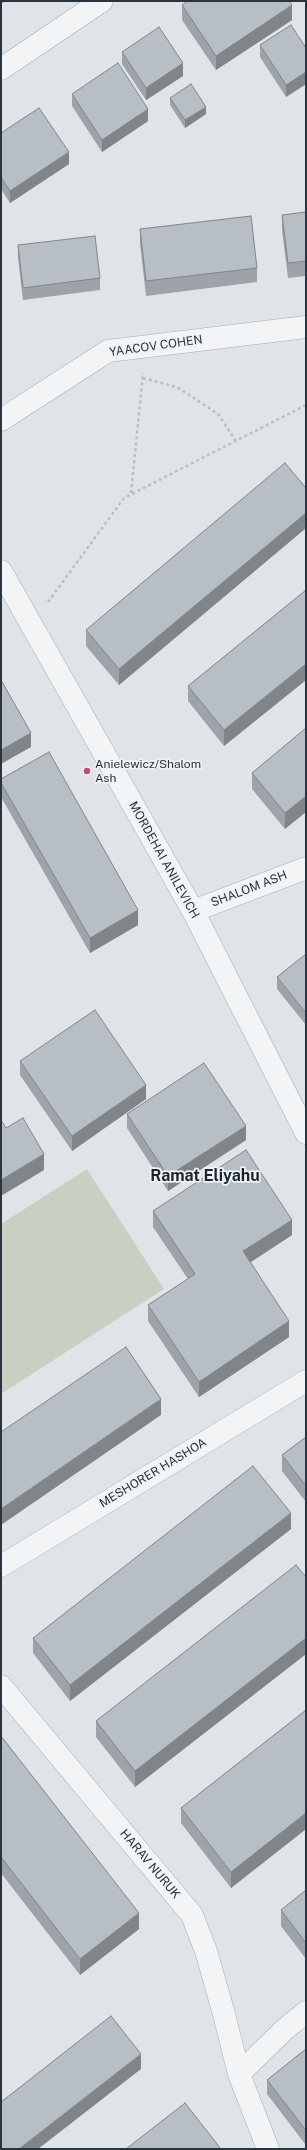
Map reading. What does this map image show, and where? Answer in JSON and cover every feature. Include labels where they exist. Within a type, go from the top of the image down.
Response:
[{"type":"street","points":[[1,69],[102,1]]},
{"type":"street","name":"YAACOV COHEN","points":[[1,420],[108,351],[306,327]]},
{"type":"street","name":"MORDEHAI ANILEVICH","points":[[1,571],[193,911],[306,1133]]},
{"type":"street","name":"SHALOM ASH","points":[[193,911],[306,868]]},
{"type":"street","name":"MESHORER HASHOA","points":[[1,1566],[306,1381]]},
{"type":"street","name":"HARAV NURUK","points":[[1,1686],[192,1915],[206,1951],[239,2074],[268,2149]]},
{"type":"street","points":[[239,2074],[284,2030],[306,2012]]},
{"type":"path","points":[[131,494],[146,346]]},
{"type":"path","points":[[143,378],[177,387],[218,414],[236,441]]},
{"type":"path","points":[[31,625],[124,498],[306,405]]},
{"type":"green space","points":[[87,1169],[164,1289],[1,1394],[1,1224]]},
{"type":"building","points":[[188,1],[289,1],[292,5],[216,56],[182,5]]},
{"type":"building","points":[[291,25],[306,48],[306,72],[286,85],[260,45]]},
{"type":"building","points":[[159,27],[183,63],[146,88],[122,52]]},
{"type":"building","points":[[118,63],[148,109],[102,140],[72,94]]},
{"type":"building","points":[[191,84],[206,107],[185,120],[170,98]]},
{"type":"building","points":[[39,108],[69,152],[10,191],[1,177],[1,133]]},
{"type":"building","points":[[306,212],[306,261],[288,263],[282,215]]},
{"type":"building","points":[[251,216],[257,268],[146,281],[140,229]]},
{"type":"building","points":[[95,236],[100,278],[23,288],[18,245]]},
{"type":"building","points":[[285,463],[306,488],[306,513],[119,669],[86,630]]},
{"type":"building","points":[[306,590],[306,664],[224,730],[188,686]]},
{"type":"building","points":[[1,680],[31,733],[1,750]]},
{"type":"building","points":[[306,728],[306,796],[285,813],[252,773]]},
{"type":"building","points":[[49,752],[138,910],[90,938],[1,783],[1,779]]},
{"type":"building","points":[[306,954],[306,1013],[277,977]]},
{"type":"building","points":[[95,1010],[146,1085],[72,1136],[20,1061]]},
{"type":"building","points":[[204,1063],[246,1126],[168,1176],[127,1114]]},
{"type":"building","points":[[23,1118],[44,1154],[1,1180],[1,1120],[6,1128]]},
{"type":"building","points":[[246,1150],[292,1220],[243,1251],[289,1321],[199,1382],[148,1305],[195,1274],[153,1211]]},
{"type":"building","points":[[126,1347],[161,1399],[1,1509],[1,1432]]},
{"type":"building","points":[[306,1437],[306,1486],[282,1455]]},
{"type":"building","points":[[253,1466],[291,1513],[70,1685],[33,1638]]},
{"type":"building","points":[[296,1565],[306,1577],[306,1638],[135,1771],[96,1721]]},
{"type":"building","points":[[306,1710],[306,1813],[231,1872],[181,1808]]},
{"type":"building","points":[[1,1736],[139,1913],[80,1959],[1,1857]]},
{"type":"building","points":[[306,1890],[306,1943],[281,1910]]},
{"type":"building","points":[[111,2016],[141,2054],[19,2149],[1,2149],[1,2102]]},
{"type":"building","points":[[306,2049],[306,2129],[305,2129],[267,2080]]},
{"type":"building","points":[[185,2103],[221,2149],[126,2149]]},
{"type":"place","name":"Anielewicz/Shalom Ash","points":[[87,771]]},
{"type":"district","name":"Ramat Eliyahu","points":[[205,1176]]}]
